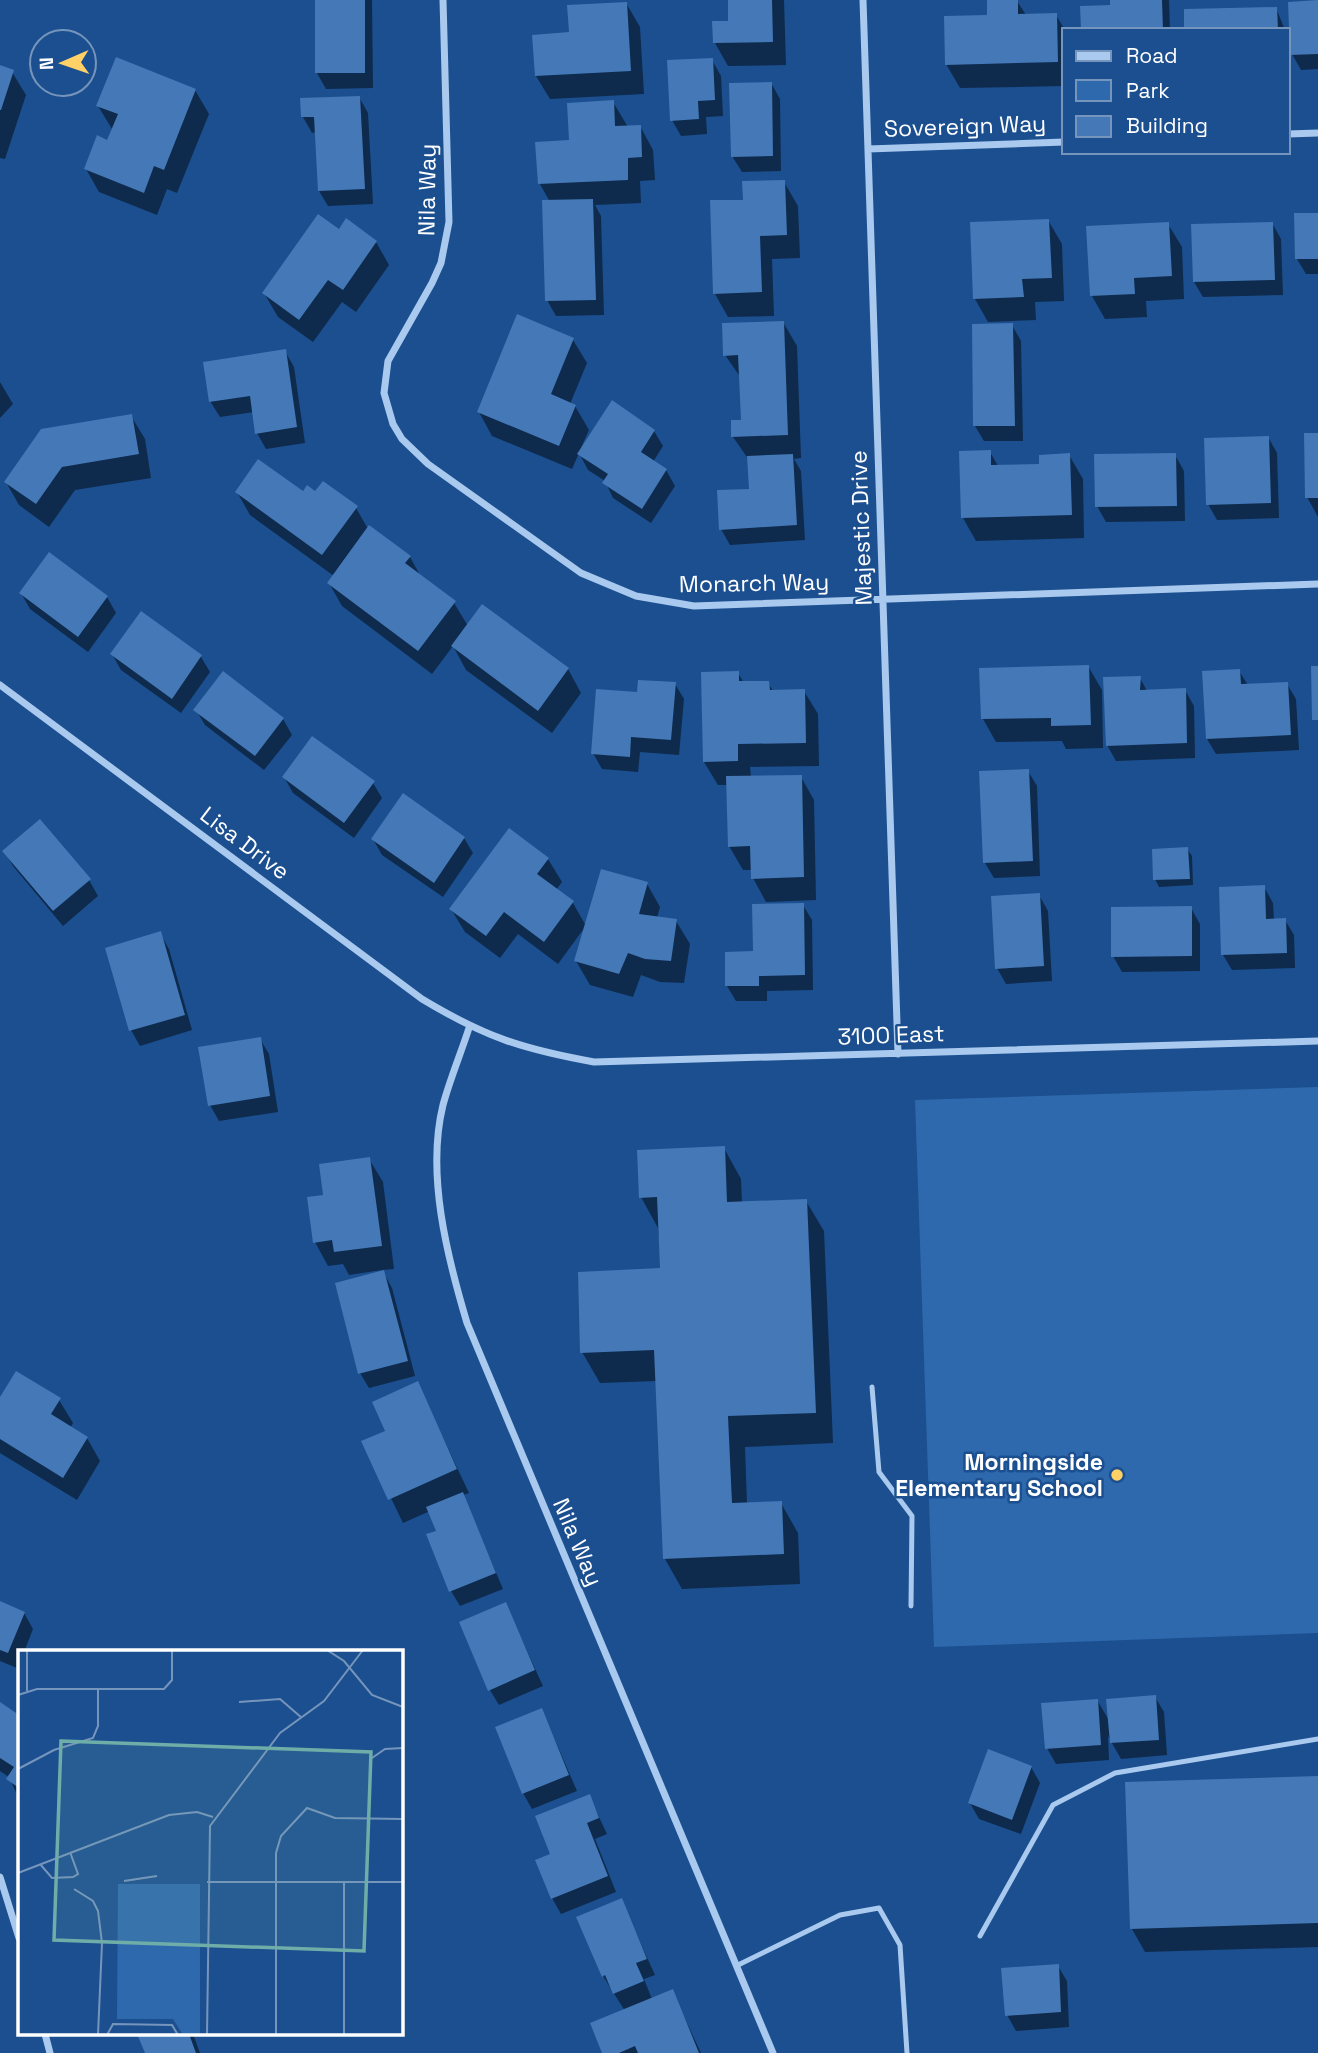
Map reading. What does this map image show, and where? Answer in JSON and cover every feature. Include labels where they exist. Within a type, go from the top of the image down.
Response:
[{"type":"street","name":"Nila Way","points":[[386,407],[384,377],[388,361],[432,283],[446,243],[449,199],[443,0]]},
{"type":"street","name":"Majestic Drive","points":[[863,0],[898,1055]]},
{"type":"street","points":[[1290,134],[1318,133]]},
{"type":"street","name":"Sovereign Way","points":[[868,149],[1062,142]]},
{"type":"street","name":"Monarch Way","points":[[386,407],[402,439],[428,464],[581,573],[607,587],[664,603],[694,606],[1318,584]]},
{"type":"street","name":"Lisa Drive","points":[[0,685],[422,999],[469,1028]]},
{"type":"street","name":"Nila Way","points":[[469,1028],[443,1105],[439,1138],[443,1217],[457,1292],[482,1365],[773,2053]]},
{"type":"street","name":"3100 East","points":[[469,1028],[530,1051],[594,1062],[1318,1041]]},
{"type":"street","points":[[0,1877],[18,1935]]},
{"type":"street","points":[[46,2036],[50,2053]]},
{"type":"lane","points":[[872,1387],[879,1472],[912,1516],[911,1606]]},
{"type":"lane","points":[[981,1936],[1053,1805],[1115,1773],[1318,1740]]},
{"type":"lane","points":[[736,1966],[840,1915],[879,1908],[900,1945],[907,2053]]},
{"type":"green space","points":[[1318,1087],[1318,1633],[934,1647],[915,1100]]},
{"type":"building","points":[[315,0],[365,0],[365,73],[315,73]]},
{"type":"building","points":[[728,0],[772,0],[773,42],[713,43],[712,21],[728,21]]},
{"type":"building","points":[[987,0],[1018,0],[1018,14],[1057,13],[1058,62],[945,65],[944,16],[987,15]]},
{"type":"building","points":[[1110,0],[1162,0],[1163,28],[1081,28],[1080,6],[1110,5]]},
{"type":"building","points":[[1318,0],[1318,54],[1290,55],[1288,2]]},
{"type":"building","points":[[627,2],[631,71],[535,76],[532,35],[569,32],[567,5]]},
{"type":"building","points":[[1277,7],[1278,28],[1184,28],[1184,9]]},
{"type":"building","points":[[116,57],[196,89],[164,170],[154,166],[144,193],[84,169],[97,135],[107,140],[118,114],[96,106]]},
{"type":"building","points":[[713,58],[715,100],[698,101],[699,119],[670,121],[667,60]]},
{"type":"building","points":[[0,65],[14,70],[1,110],[0,110]]},
{"type":"building","points":[[772,82],[773,156],[731,157],[729,83]]},
{"type":"building","points":[[360,96],[365,189],[318,191],[314,117],[301,117],[300,98]]},
{"type":"building","points":[[614,100],[615,126],[641,125],[642,157],[628,158],[628,180],[538,184],[535,142],[569,140],[567,103]]},
{"type":"building","points":[[785,180],[787,235],[760,236],[762,292],[713,294],[710,200],[743,200],[742,181]]},
{"type":"building","points":[[593,199],[596,300],[545,301],[542,200]]},
{"type":"building","points":[[1294,213],[1318,213],[1318,259],[1295,259]]},
{"type":"building","points":[[318,214],[339,229],[346,218],[377,241],[343,290],[328,280],[299,320],[262,293]]},
{"type":"building","points":[[1049,219],[1052,278],[1022,279],[1024,297],[973,299],[970,222]]},
{"type":"building","points":[[1169,222],[1172,276],[1134,278],[1135,294],[1090,296],[1086,226]]},
{"type":"building","points":[[1273,222],[1275,280],[1193,282],[1191,224]]},
{"type":"building","points":[[517,314],[574,338],[551,394],[576,405],[559,446],[477,412]]},
{"type":"building","points":[[784,321],[788,435],[731,437],[731,420],[741,420],[738,355],[723,356],[722,323]]},
{"type":"building","points":[[1013,323],[1015,426],[973,426],[972,324]]},
{"type":"building","points":[[286,349],[297,427],[255,434],[250,396],[209,402],[203,362]]},
{"type":"building","points":[[612,400],[655,430],[641,452],[667,469],[642,509],[602,483],[608,474],[577,454]]},
{"type":"building","points":[[132,414],[139,454],[62,467],[36,504],[4,482],[41,429]]},
{"type":"building","points":[[1304,433],[1318,433],[1318,498],[1305,498]]},
{"type":"building","points":[[1269,436],[1271,503],[1206,505],[1204,438]]},
{"type":"building","points":[[991,450],[991,465],[1039,464],[1039,455],[1070,453],[1072,515],[961,518],[959,451]]},
{"type":"building","points":[[1176,453],[1177,506],[1095,507],[1094,454]]},
{"type":"building","points":[[793,454],[797,525],[719,530],[717,490],[749,489],[747,456]]},
{"type":"building","points":[[258,459],[303,491],[307,485],[315,491],[323,481],[358,506],[322,555],[235,492]]},
{"type":"building","points":[[369,525],[411,556],[405,563],[456,601],[418,651],[327,583]]},
{"type":"building","points":[[49,552],[108,596],[78,637],[19,593]]},
{"type":"building","points":[[482,604],[569,668],[538,711],[451,646]]},
{"type":"building","points":[[141,611],[202,655],[172,699],[110,654]]},
{"type":"building","points":[[1089,665],[1091,725],[1051,726],[1051,718],[981,719],[979,668]]},
{"type":"building","points":[[1311,666],[1318,666],[1318,720],[1312,720]]},
{"type":"building","points":[[1240,669],[1241,684],[1288,682],[1291,735],[1206,739],[1202,671]]},
{"type":"building","points":[[223,671],[284,718],[255,756],[193,710]]},
{"type":"building","points":[[739,671],[739,681],[769,681],[770,690],[805,689],[806,743],[738,744],[738,761],[703,762],[701,672]]},
{"type":"building","points":[[1141,676],[1140,690],[1186,688],[1187,743],[1106,746],[1103,677]]},
{"type":"building","points":[[638,680],[676,682],[671,740],[631,737],[630,757],[591,754],[596,689],[637,692]]},
{"type":"building","points":[[312,736],[375,781],[344,823],[282,777]]},
{"type":"building","points":[[1029,769],[1033,861],[983,863],[979,771]]},
{"type":"building","points":[[802,775],[804,877],[751,879],[750,846],[728,847],[726,776]]},
{"type":"building","points":[[403,793],[465,837],[434,883],[371,839]]},
{"type":"building","points":[[40,819],[91,879],[53,911],[2,851]]},
{"type":"building","points":[[509,828],[549,858],[537,874],[574,901],[544,942],[504,912],[486,936],[449,909]]},
{"type":"building","points":[[1188,847],[1190,879],[1153,880],[1152,849]]},
{"type":"building","points":[[601,869],[648,882],[639,914],[677,919],[671,961],[645,959],[628,953],[619,974],[574,961]]},
{"type":"building","points":[[1265,885],[1266,919],[1286,918],[1287,953],[1221,955],[1219,887]]},
{"type":"building","points":[[1040,893],[1044,966],[995,969],[991,896]]},
{"type":"building","points":[[804,903],[805,975],[759,976],[759,986],[725,986],[725,952],[753,951],[752,904]]},
{"type":"building","points":[[1192,906],[1192,956],[1111,957],[1111,907]]},
{"type":"building","points":[[161,931],[185,1015],[129,1031],[105,948]]},
{"type":"building","points":[[261,1037],[270,1096],[208,1106],[198,1047]]},
{"type":"building","points":[[725,1146],[727,1202],[807,1199],[816,1413],[728,1416],[732,1503],[782,1501],[784,1554],[663,1559],[654,1350],[580,1353],[578,1272],[660,1268],[657,1197],[639,1198],[637,1150]]},
{"type":"building","points":[[370,1157],[382,1246],[334,1252],[332,1240],[313,1243],[307,1197],[323,1195],[319,1164]]},
{"type":"building","points":[[384,1270],[408,1361],[358,1374],[335,1283]]},
{"type":"building","points":[[16,1371],[61,1398],[51,1414],[88,1437],[63,1478],[0,1439],[0,1397]]},
{"type":"building","points":[[418,1381],[457,1469],[388,1500],[361,1441],[385,1431],[372,1402]]},
{"type":"building","points":[[463,1492],[496,1573],[449,1592],[426,1534],[436,1531],[426,1507]]},
{"type":"building","points":[[0,1601],[25,1612],[8,1653],[0,1650]]},
{"type":"building","points":[[506,1602],[535,1670],[488,1691],[459,1622]]},
{"type":"building","points":[[1156,1695],[1159,1740],[1110,1743],[1106,1699]]},
{"type":"building","points":[[1098,1699],[1101,1745],[1045,1749],[1041,1703]]},
{"type":"building","points":[[0,1702],[18,1714],[18,1787],[6,1779],[14,1767],[0,1758]]},
{"type":"building","points":[[542,1708],[569,1775],[522,1794],[495,1727]]},
{"type":"building","points":[[988,1749],[1032,1766],[1012,1820],[968,1803]]},
{"type":"building","points":[[1318,1776],[1318,1923],[1130,1929],[1125,1782]]},
{"type":"building","points":[[590,1794],[599,1818],[587,1823],[608,1876],[551,1899],[535,1860],[550,1854],[535,1816]]},
{"type":"building","points":[[622,1898],[647,1959],[636,1963],[644,1981],[613,1994],[605,1975],[602,1977],[576,1917]]},
{"type":"building","points":[[1059,1964],[1061,2012],[1005,2016],[1001,1968]]},
{"type":"building","points":[[673,1989],[699,2053],[638,2053],[635,2046],[619,2053],[602,2053],[590,2023]]},
{"type":"building","points":[[138,2036],[190,2036],[196,2053],[145,2053]]},
{"type":"place","name":"Morningside Elementary School","points":[[1117,1475]]}]
